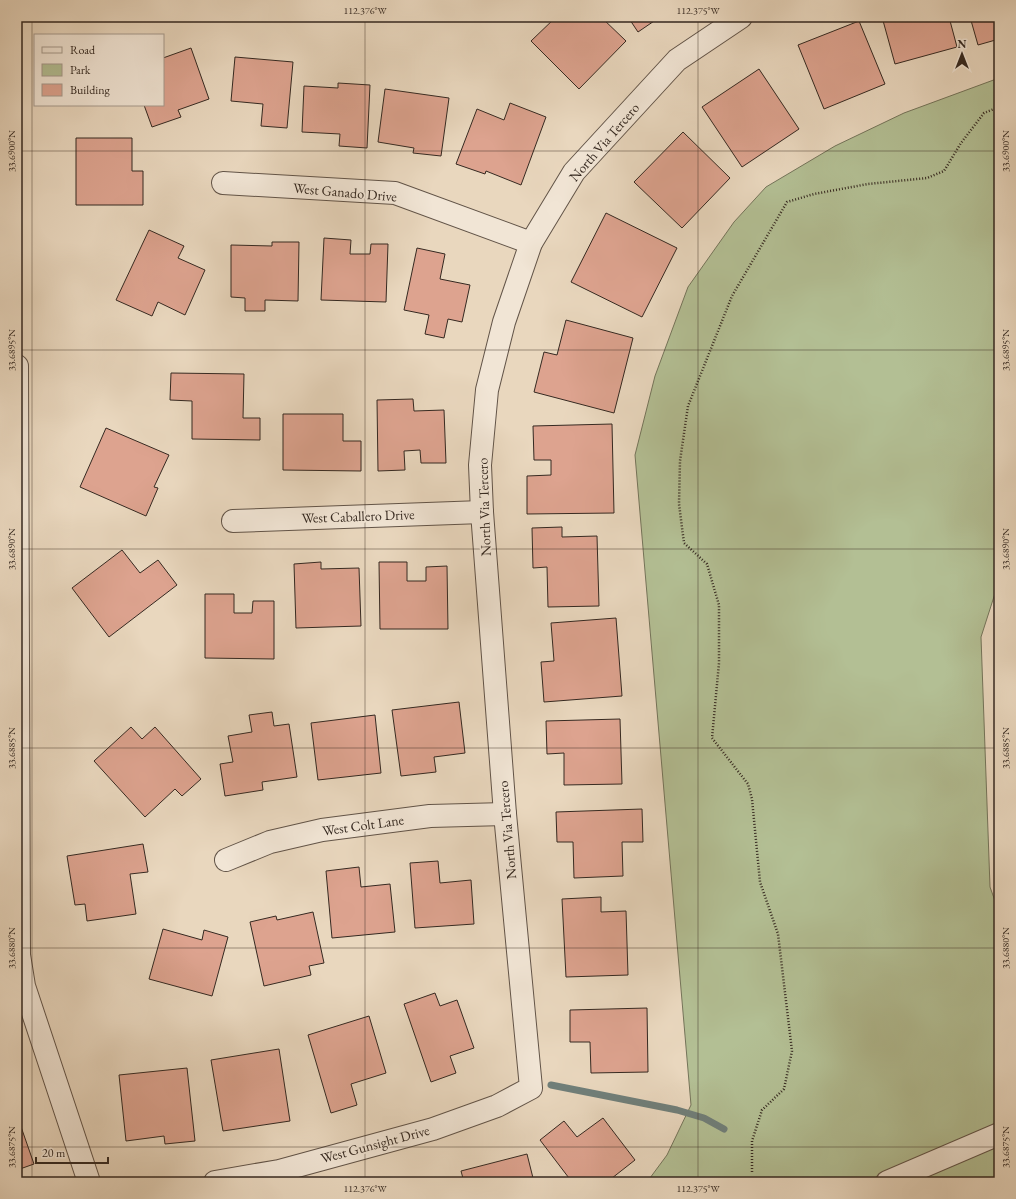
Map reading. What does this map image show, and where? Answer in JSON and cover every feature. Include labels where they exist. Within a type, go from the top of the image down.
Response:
[{"type":"street","name":"North Via Tercero","points":[[531,1088],[505,814],[482,512],[480,465],[487,390],[504,322],[531,243],[574,172],[677,60],[741,17]]},
{"type":"street","name":"West Ganado Drive","points":[[223,183],[395,193],[531,243]]},
{"type":"street","points":[[17,366],[19,956],[21,986],[89,1182]]},
{"type":"street","name":"West Caballero Drive","points":[[233,521],[482,512]]},
{"type":"street","name":"West Colt Lane","points":[[226,860],[270,842],[322,830],[430,816],[505,814]]},
{"type":"street","name":"West Gunsight Drive","points":[[214,1182],[279,1171],[434,1129],[497,1106],[531,1088]]},
{"type":"street","points":[[887,1182],[999,1134]]},
{"type":"path","points":[[752,1172],[752,1141],[762,1110],[784,1089],[792,1051],[778,934],[760,882],[752,799],[748,784],[712,738],[719,663],[719,605],[707,564],[684,543],[679,504],[680,461],[688,406],[732,296],[787,202],[814,194],[868,184],[927,178],[944,171],[961,143],[984,113],[999,106]]},
{"type":"green space","points":[[999,78],[999,581],[981,637],[990,887],[999,912],[999,1182],[647,1182],[667,1155],[691,1105],[635,455],[655,376],[688,287],[734,222],[766,187],[835,146],[904,113]]},
{"type":"building","points":[[556,17],[601,17],[626,41],[579,89],[531,41]]},
{"type":"building","points":[[628,17],[660,17],[638,32]]},
{"type":"building","points":[[882,17],[949,17],[957,47],[895,64]]},
{"type":"building","points":[[970,17],[999,17],[999,39],[978,45]]},
{"type":"building","points":[[859,21],[885,84],[824,109],[798,45]]},
{"type":"building","points":[[191,48],[209,99],[178,110],[181,117],[152,127],[144,106],[164,106],[164,58]]},
{"type":"building","points":[[235,57],[293,62],[287,128],[261,126],[263,104],[231,101]]},
{"type":"building","points":[[759,69],[799,129],[742,167],[702,107]]},
{"type":"building","points":[[338,83],[370,85],[367,148],[339,146],[340,134],[302,132],[304,86],[338,88]]},
{"type":"building","points":[[385,89],[449,98],[441,156],[413,153],[414,148],[378,142]]},
{"type":"building","points":[[510,103],[546,117],[521,185],[486,171],[485,174],[456,164],[477,109],[504,120]]},
{"type":"building","points":[[683,132],[730,178],[682,228],[634,182]]},
{"type":"building","points":[[76,138],[132,138],[132,171],[143,171],[143,205],[76,205]]},
{"type":"building","points":[[606,213],[677,248],[642,317],[571,282]]},
{"type":"building","points":[[149,230],[184,246],[178,258],[205,270],[185,315],[158,302],[152,316],[116,300]]},
{"type":"building","points":[[324,238],[351,240],[350,254],[370,254],[371,244],[388,244],[386,302],[321,300]]},
{"type":"building","points":[[272,242],[299,242],[298,301],[265,300],[265,311],[245,311],[245,298],[231,297],[231,245],[272,246]]},
{"type":"building","points":[[417,248],[445,254],[440,279],[470,285],[462,322],[448,319],[444,338],[425,334],[429,315],[404,310]]},
{"type":"building","points":[[566,320],[633,338],[614,413],[534,392],[544,352],[557,355]]},
{"type":"building","points":[[171,373],[244,374],[243,418],[260,418],[260,440],[192,439],[192,401],[170,400]]},
{"type":"building","points":[[413,399],[414,411],[444,410],[446,463],[421,463],[420,450],[404,451],[405,470],[378,471],[377,400]]},
{"type":"building","points":[[283,414],[343,414],[343,441],[361,441],[361,471],[283,470]]},
{"type":"building","points":[[612,424],[614,513],[527,514],[527,476],[551,475],[551,460],[534,460],[533,426]]},
{"type":"building","points":[[106,428],[169,455],[154,487],[158,488],[146,516],[80,487]]},
{"type":"building","points":[[562,527],[562,537],[597,536],[599,606],[548,607],[547,567],[533,568],[532,528]]},
{"type":"building","points":[[122,550],[140,573],[158,560],[177,585],[109,637],[72,588]]},
{"type":"building","points":[[321,562],[321,569],[359,568],[361,626],[296,628],[294,564]]},
{"type":"building","points":[[379,562],[407,562],[407,581],[426,581],[426,567],[447,566],[448,629],[380,629]]},
{"type":"building","points":[[205,594],[234,594],[234,613],[252,613],[253,601],[274,601],[274,659],[205,658]]},
{"type":"building","points":[[616,618],[622,696],[544,702],[541,662],[554,661],[551,623]]},
{"type":"building","points":[[459,702],[465,753],[434,757],[436,772],[401,776],[392,710]]},
{"type":"building","points":[[272,712],[274,726],[289,724],[297,777],[262,782],[263,790],[225,796],[220,764],[233,762],[228,736],[252,732],[249,715]]},
{"type":"building","points":[[375,715],[381,773],[318,780],[311,723]]},
{"type":"building","points":[[620,719],[622,784],[564,785],[564,753],[547,754],[546,721]]},
{"type":"building","points":[[131,727],[142,739],[155,727],[201,779],[182,796],[175,789],[145,817],[94,761]]},
{"type":"building","points":[[642,809],[643,842],[622,842],[623,876],[574,878],[573,842],[557,842],[556,812]]},
{"type":"building","points":[[143,844],[148,872],[130,874],[136,914],[87,921],[85,904],[75,905],[67,856]]},
{"type":"building","points":[[438,861],[440,883],[471,880],[474,924],[415,928],[410,863]]},
{"type":"building","points":[[359,867],[361,887],[390,884],[395,932],[332,938],[326,871]]},
{"type":"building","points":[[601,897],[601,912],[626,911],[628,975],[566,977],[562,899]]},
{"type":"building","points":[[313,912],[324,963],[309,966],[311,975],[264,986],[250,922],[276,916],[277,920]]},
{"type":"building","points":[[163,929],[202,940],[204,930],[228,937],[212,996],[149,979]]},
{"type":"building","points":[[435,993],[440,1006],[457,1000],[474,1048],[450,1056],[456,1073],[431,1082],[404,1004]]},
{"type":"building","points":[[647,1008],[648,1072],[591,1073],[590,1042],[570,1042],[570,1010]]},
{"type":"building","points":[[369,1016],[386,1073],[351,1084],[357,1105],[331,1113],[308,1035]]},
{"type":"building","points":[[279,1049],[290,1121],[223,1131],[211,1060]]},
{"type":"building","points":[[187,1068],[195,1141],[165,1144],[164,1136],[126,1141],[119,1075]]},
{"type":"building","points":[[603,1118],[635,1160],[607,1182],[572,1182],[540,1140],[564,1121],[577,1137]]},
{"type":"building","points":[[19,1121],[34,1164],[17,1170],[17,1122]]},
{"type":"building","points":[[527,1154],[534,1182],[464,1182],[461,1171]]},
{"type":"waterway","points":[[551,1085],[677,1110],[704,1118],[724,1129]]}]
